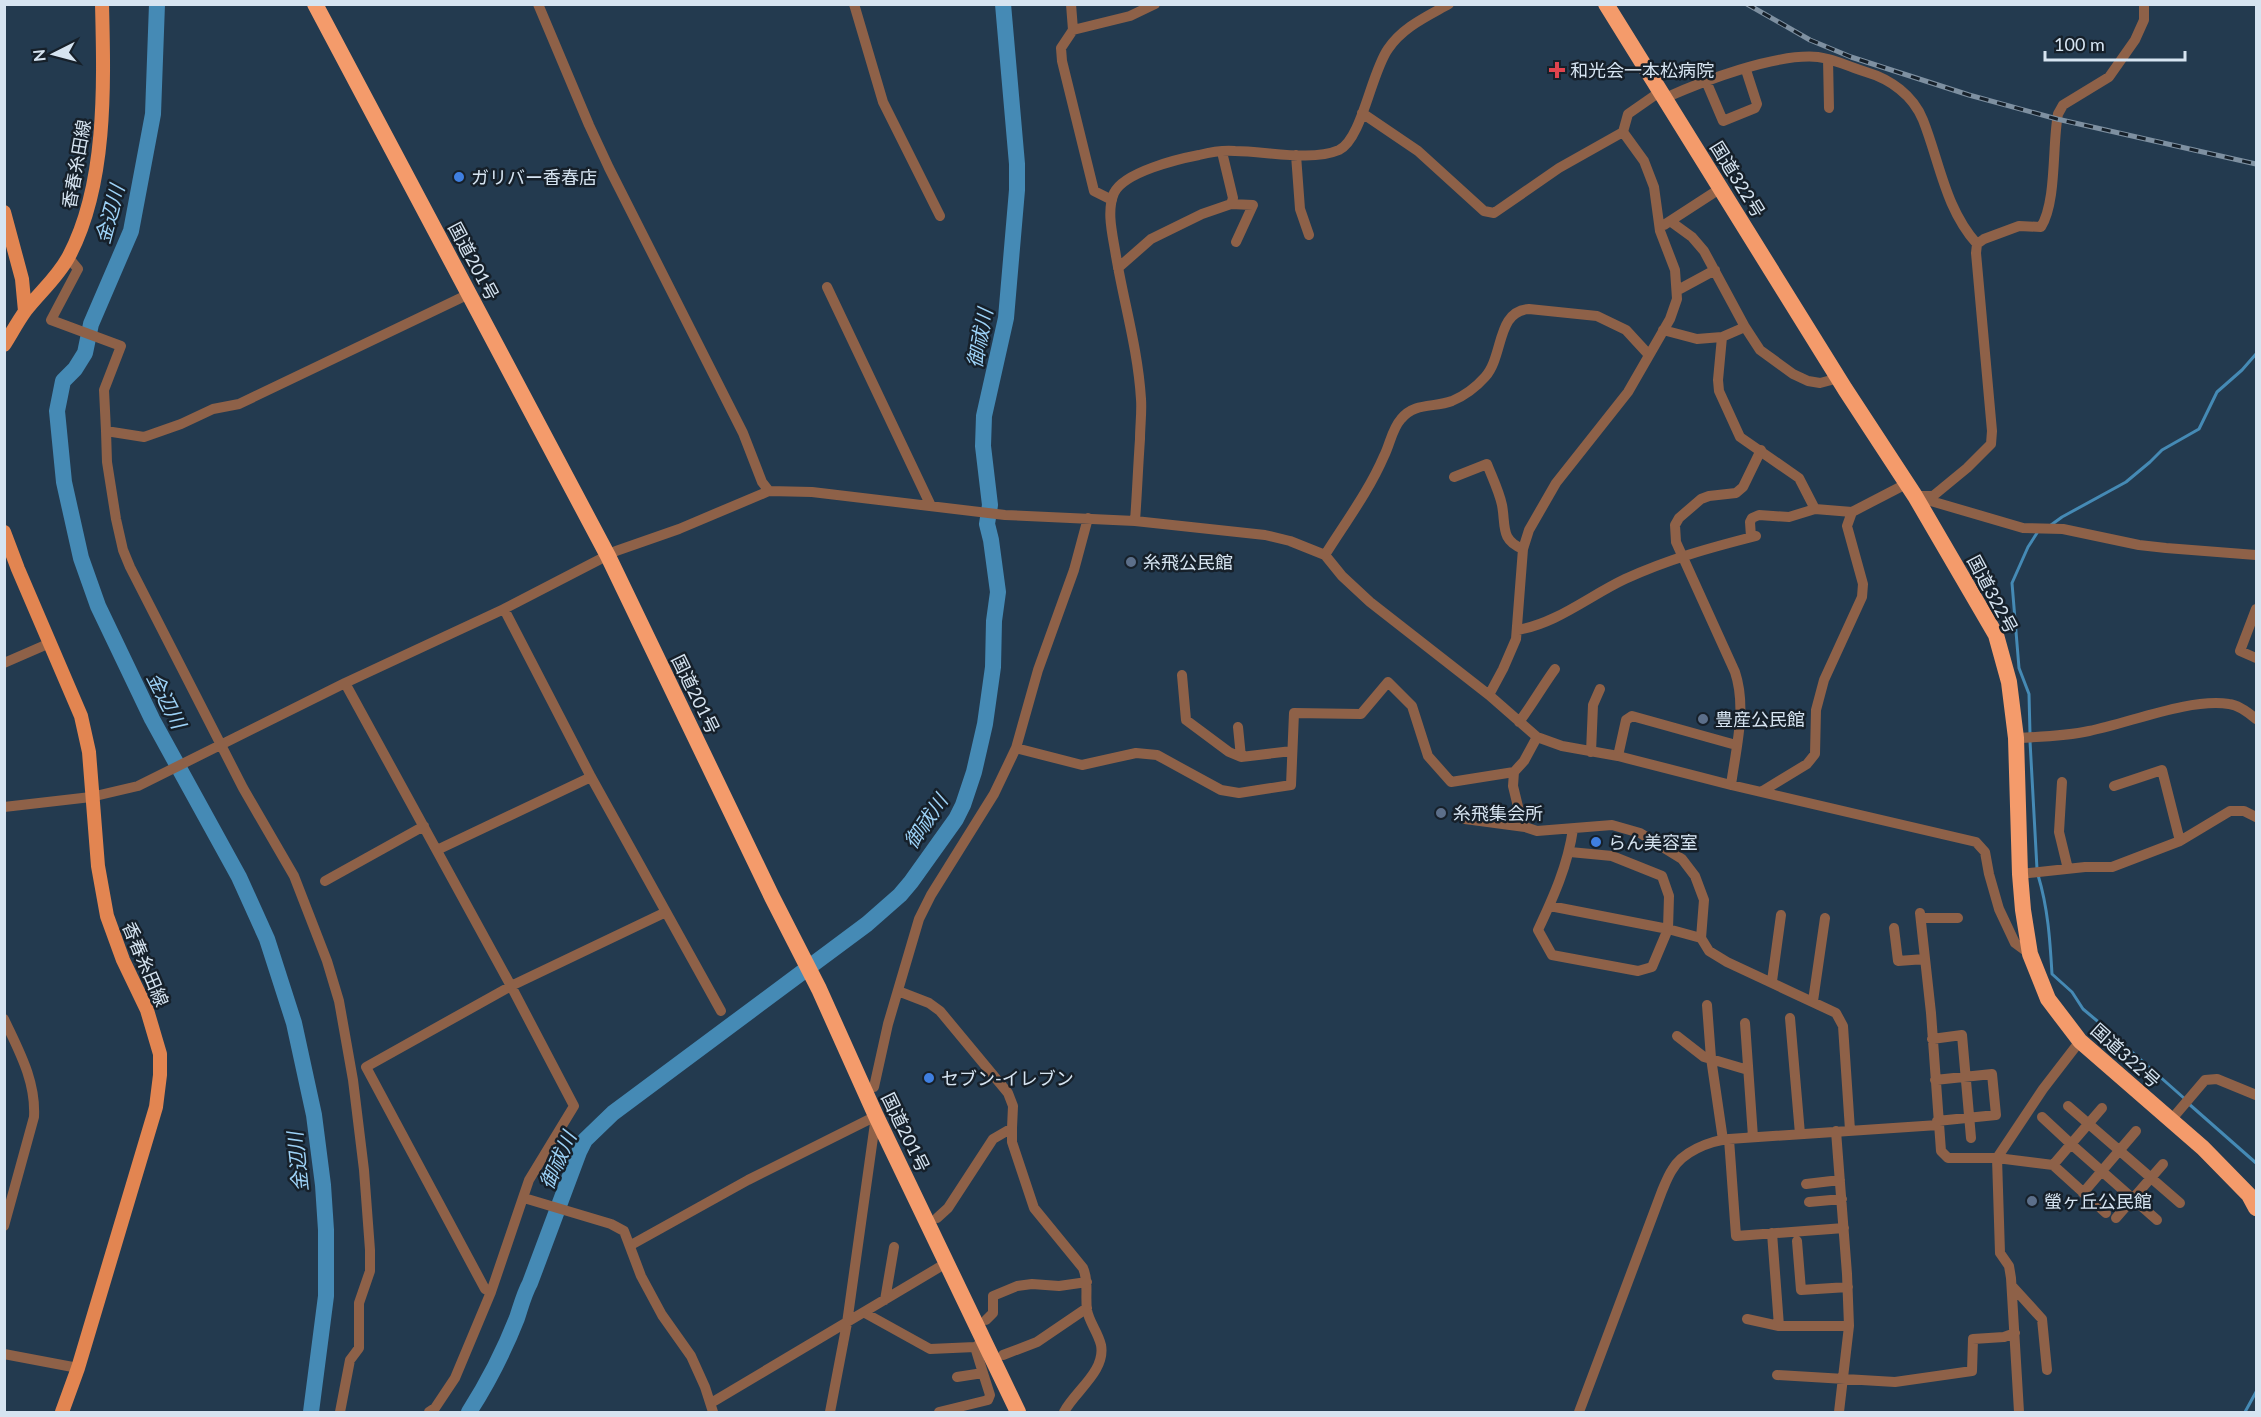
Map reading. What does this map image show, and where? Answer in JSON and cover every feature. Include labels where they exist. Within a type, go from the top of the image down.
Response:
[{"type":"highway","name":"国道201号","points":[[315,4],[469,294],[612,554]]},
{"type":"highway","name":"国道201号","points":[[328,4],[612,554],[874,1087],[1030,1413]]},
{"type":"highway","name":"国道322号","points":[[1606,4],[1910,490],[1996,635],[2022,738],[2031,872],[2030,954],[2048,999],[2080,1041],[2204,1148],[2255,1201]]},
{"type":"highway","name":"国道201号","points":[[823,986],[876,1116],[948,1262],[980,1344],[1018,1413]]},
{"type":"main road","name":"香春糸田線","points":[[4,345],[25,311],[50,285],[68,257],[84,221],[103,114],[102,4]]},
{"type":"main road","points":[[5,217],[22,279],[25,311]]},
{"type":"main road","name":"香春糸田線","points":[[5,534],[81,716],[89,752],[98,866],[107,916],[123,960],[157,1037],[160,1075],[156,1107],[78,1368],[62,1413]]},
{"type":"street","points":[[538,4],[599,147],[743,434],[762,482],[769,492]]},
{"type":"street","points":[[854,4],[883,102],[940,216]]},
{"type":"street","points":[[1071,4],[1073,30],[1061,48],[1062,61],[1094,191],[1112,200]]},
{"type":"street","points":[[1073,30],[1130,16],[1155,4]]},
{"type":"street","points":[[1135,521],[1142,401],[1137,358],[1118,268],[1111,220],[1112,200],[1118,187],[1135,175],[1200,155],[1234,150],[1296,155],[1324,154],[1341,149],[1352,139],[1380,62],[1396,39],[1413,24],[1449,4]]},
{"type":"street","points":[[1518,630],[1536,627],[1623,580],[1681,555],[1753,536],[1750,522],[1752,518],[1759,515],[1789,518],[1815,508],[1852,512],[1910,490],[1933,496],[1975,461],[1991,444],[1992,430],[1977,244],[1984,238],[2019,226],[2041,227],[2045,220],[2050,197],[2058,114],[2063,105],[2109,77],[2135,40],[2144,20],[2144,4]]},
{"type":"street","points":[[1362,113],[1418,151],[1478,206],[1489,213],[1498,212],[1559,168],[1623,132],[1628,114],[1663,95],[1794,57],[1828,59],[1891,82],[1912,103],[1922,118],[1952,207],[1968,234],[1977,244]]},
{"type":"street","points":[[1828,59],[1829,108]]},
{"type":"street","points":[[1706,81],[1723,122],[1755,108],[1757,104],[1746,70]]},
{"type":"street","points":[[1489,695],[1512,651],[1518,630],[1523,549],[1529,531],[1556,483],[1628,392],[1670,319],[1678,290],[1675,270],[1659,228],[1654,188],[1648,170],[1639,152],[1623,132]]},
{"type":"street","points":[[1222,152],[1233,198],[1231,204]]},
{"type":"street","points":[[1296,155],[1300,209],[1309,235]]},
{"type":"street","points":[[1659,228],[1720,188]]},
{"type":"street","points":[[1118,268],[1151,239],[1202,214],[1231,204],[1253,205],[1236,242]]},
{"type":"street","points":[[1670,221],[1692,237],[1704,251],[1744,327],[1760,350],[1793,374],[1808,381],[1820,383],[1839,378]]},
{"type":"street","points":[[68,257],[78,269],[51,320],[121,346],[104,390],[107,462],[123,550],[219,745],[294,876],[327,961],[339,1001],[364,1170],[370,1271],[359,1303],[359,1348],[350,1360],[340,1413]]},
{"type":"street","points":[[1678,290],[1715,270]]},
{"type":"street","points":[[827,287],[932,507]]},
{"type":"street","points":[[106,431],[144,437],[181,424],[213,409],[239,404],[469,294]]},
{"type":"street","points":[[1325,555],[1372,478],[1401,418],[1421,406],[1452,401],[1479,383],[1496,361],[1509,317],[1519,309],[1552,310],[1597,316],[1626,330],[1648,355]]},
{"type":"street","points":[[1663,330],[1698,339],[1722,337],[1744,327]]},
{"type":"street","points":[[1722,337],[1719,391],[1740,437],[1799,478],[1815,508]]},
{"type":"street","points":[[1731,785],[1741,705],[1740,688],[1735,672],[1681,555],[1676,542],[1675,525],[1679,518],[1701,499],[1736,493],[1743,487],[1761,450]]},
{"type":"street","points":[[1454,477],[1487,464],[1502,505],[1504,529],[1512,544],[1523,549]]},
{"type":"street","points":[[1910,490],[2023,528],[2054,529],[2139,545],[2256,555]]},
{"type":"street","points":[[4,807],[92,797],[138,786],[345,683],[504,609],[612,554],[769,492],[812,492],[1005,516],[1135,521],[1265,535],[1290,541],[1325,555],[1342,576],[1370,602],[1489,695],[1537,737],[1562,746],[1618,756],[1731,785],[1976,842],[1985,852],[1999,909],[2015,943],[2030,954]]},
{"type":"street","points":[[1761,792],[1807,764],[1815,754],[1816,710],[1824,680],[1862,597],[1863,584],[1847,526],[1852,512]]},
{"type":"street","points":[[874,1087],[919,919],[931,895],[994,794],[1016,748],[1038,670],[1074,570],[1088,518]]},
{"type":"street","points":[[504,609],[591,777],[721,1011]]},
{"type":"street","points":[[2256,609],[2240,651],[2256,658]]},
{"type":"street","points":[[4,663],[50,643]]},
{"type":"street","points":[[1519,722],[1535,702],[1538,693],[1555,669]]},
{"type":"street","points":[[1182,675],[1186,720],[1229,752],[1241,757],[1292,751]]},
{"type":"street","points":[[1016,748],[1082,765],[1136,753],[1156,756],[1221,790],[1239,793],[1291,785],[1294,713],[1361,714],[1388,682],[1412,706],[1428,756],[1451,782],[1514,772]]},
{"type":"street","points":[[345,683],[574,1106],[529,1180],[491,1292],[455,1378],[435,1408],[429,1413]]},
{"type":"street","points":[[1591,752],[1593,705],[1600,689]]},
{"type":"street","points":[[2022,738],[2088,732],[2185,707],[2213,703],[2231,704],[2246,710],[2256,719]]},
{"type":"street","points":[[1618,756],[1626,720],[1632,716],[1736,745]]},
{"type":"street","points":[[1238,727],[1241,757]]},
{"type":"street","points":[[1525,827],[1513,786],[1514,772],[1524,761],[1537,737]]},
{"type":"street","points":[[2114,786],[2162,770],[2180,841]]},
{"type":"street","points":[[437,850],[591,777]]},
{"type":"street","points":[[2062,782],[2059,832],[2068,869]]},
{"type":"street","points":[[2031,872],[2112,867],[2180,841],[2230,811],[2244,811],[2256,818]]},
{"type":"street","points":[[1465,819],[1525,827],[1538,831],[1573,830],[1612,825],[1640,833],[1682,859],[1695,876],[1704,900],[1701,938],[1709,951],[1726,962],[1772,981],[1836,1013],[1843,1026],[1850,1130]]},
{"type":"street","points":[[325,881],[423,826]]},
{"type":"street","points":[[1570,852],[1612,856],[1662,876],[1669,896],[1668,929],[1652,967],[1638,971],[1552,955],[1538,930],[1550,906],[1570,852],[1573,830]]},
{"type":"street","points":[[1550,906],[1668,929],[1701,938]]},
{"type":"street","points":[[491,1292],[485,1289],[366,1067],[511,986],[666,912]]},
{"type":"street","points":[[1772,981],[1781,915]]},
{"type":"street","points":[[1958,918],[1921,915],[1941,1151],[1948,1158],[1997,1158],[2053,1165],[2111,1216],[2133,1199],[2163,1164]]},
{"type":"street","points":[[1813,1001],[1825,918]]},
{"type":"street","points":[[1894,928],[1898,961],[1925,959]]},
{"type":"street","points":[[898,991],[929,1002],[940,1011],[1008,1093],[1013,1106],[1012,1142],[1034,1208],[1083,1268],[1087,1282],[1087,1308],[1100,1341],[1102,1356],[1097,1367],[1064,1413]]},
{"type":"street","points":[[1707,1005],[1711,1058],[1726,1139],[1736,1236],[1844,1228]]},
{"type":"street","points":[[1790,1018],[1800,1134]]},
{"type":"street","points":[[4,1019],[26,1069],[33,1088],[35,1103],[34,1118],[4,1226]]},
{"type":"street","points":[[1745,1023],[1753,1137]]},
{"type":"street","points":[[1932,1039],[1962,1035],[1971,1138]]},
{"type":"street","points":[[1677,1036],[1704,1057],[1748,1070]]},
{"type":"street","points":[[2019,1413],[2012,1286],[2008,1266],[2000,1253],[1997,1158],[2043,1089],[2080,1041]]},
{"type":"street","points":[[1579,1413],[1641,1243],[1672,1168],[1690,1153],[1726,1139],[1937,1123],[1996,1115],[1992,1074],[1935,1080]]},
{"type":"street","points":[[2171,1120],[2205,1080],[2217,1079],[2256,1095]]},
{"type":"street","points":[[2068,1106],[2180,1203]]},
{"type":"street","points":[[2053,1165],[2102,1108]]},
{"type":"street","points":[[631,1245],[748,1180],[876,1116]]},
{"type":"street","points":[[830,1413],[847,1323],[876,1116]]},
{"type":"street","points":[[2042,1118],[2157,1220]]},
{"type":"street","points":[[937,1218],[948,1208],[993,1138],[1012,1128]]},
{"type":"street","points":[[1836,1131],[1849,1326],[1839,1413]]},
{"type":"street","points":[[2083,1193],[2136,1131]]},
{"type":"street","points":[[1806,1184],[1840,1180]]},
{"type":"street","points":[[524,1198],[610,1224],[624,1231],[631,1245],[640,1276],[662,1315],[691,1356],[712,1408],[948,1262]]},
{"type":"street","points":[[1809,1202],[1842,1199]]},
{"type":"street","points":[[1772,1233],[1779,1326]]},
{"type":"street","points":[[1797,1241],[1801,1290],[1848,1287]]},
{"type":"street","points":[[885,1300],[894,1246]]},
{"type":"street","points":[[986,1320],[993,1313],[993,1296],[1017,1286],[1032,1284],[1059,1286],[1087,1282]]},
{"type":"street","points":[[2012,1286],[2042,1319],[2047,1370]]},
{"type":"street","points":[[1003,1355],[1037,1342],[1087,1308]]},
{"type":"street","points":[[865,1313],[930,1349],[980,1344],[983,1373],[990,1395],[988,1400],[939,1413]]},
{"type":"street","points":[[1748,1319],[1779,1326],[1849,1326]]},
{"type":"street","points":[[1777,1375],[1895,1382],[1972,1371],[1973,1339],[2004,1337],[2015,1333]]},
{"type":"street","points":[[4,1354],[78,1368]]},
{"type":"street","points":[[957,1377],[983,1373]]},
{"type":"waterway","name":"金辺川","points":[[157,4],[153,114],[131,231],[91,324],[85,353],[75,369],[63,381],[57,411],[64,482],[81,558],[98,606],[152,719],[239,877],[267,939],[294,1023],[314,1115],[326,1230],[326,1296],[311,1412]]},
{"type":"waterway","name":"御祓川","points":[[469,1412],[495,1367],[512,1330],[585,1140],[613,1113],[867,924],[900,895],[956,819],[963,805],[974,772],[985,724],[993,667],[994,621],[998,592],[987,524],[990,505],[983,446],[984,416],[1006,318],[1017,190],[1017,164],[1003,4]]},
{"type":"waterway","points":[[2051,525],[2126,482],[2162,450],[2199,429],[2217,392],[2256,354]]},
{"type":"waterway","points":[[2030,734],[2029,694],[2019,668],[2012,583],[2037,533]]},
{"type":"waterway","points":[[2030,741],[2037,869]]},
{"type":"waterway","points":[[2038,875],[2046,912],[2052,974],[2072,992],[2083,1009],[2108,1030],[2117,1042],[2123,1044],[2185,1099]]},
{"type":"waterway","points":[[2189,1104],[2256,1163]]},
{"type":"waterway","points":[[2245,1412],[2256,1392]]},
{"type":"railway","points":[[1747,4],[1810,40],[1851,57],[1969,95],[2057,119],[2256,164]]},
{"type":"place","name":"和光会一本松病院","points":[[1557,70]]},
{"type":"place","name":"ガリバー香春店","points":[[459,177]]},
{"type":"place","name":"糸飛公民館","points":[[1131,562]]},
{"type":"place","name":"豊産公民館","points":[[1703,719]]},
{"type":"place","name":"糸飛集会所","points":[[1441,813]]},
{"type":"place","name":"らん美容室","points":[[1596,842]]},
{"type":"place","name":"セブン-イレブン","points":[[929,1078]]},
{"type":"place","name":"螢ヶ丘公民館","points":[[2032,1201]]}]
